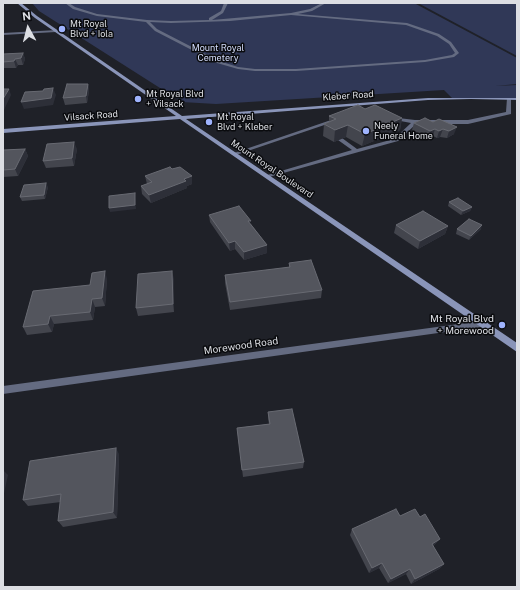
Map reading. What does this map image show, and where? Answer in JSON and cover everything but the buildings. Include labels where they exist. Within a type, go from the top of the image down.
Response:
[{"type":"main road","name":"Mount Royal Boulevard","points":[[19,3],[56,31],[180,117],[517,348]]},
{"type":"main road","name":"Kleber Road","points":[[180,117],[428,99],[517,99]]},
{"type":"main road","name":"Vilsack Road","points":[[3,131],[180,117]]},
{"type":"street","points":[[67,3],[74,8],[97,15],[147,21],[204,21],[291,14],[311,10],[324,3]]},
{"type":"street","points":[[204,21],[213,18],[222,12],[226,3]]},
{"type":"street","points":[[147,21],[156,30],[218,62],[238,68],[255,70],[296,70],[426,60],[452,56],[457,53],[450,43],[438,35],[407,24],[291,14]]},
{"type":"street","points":[[3,34],[56,31]]},
{"type":"street","points":[[388,117],[415,122],[468,122],[509,113],[509,99]]},
{"type":"street","points":[[234,154],[316,126],[348,117]]},
{"type":"street","points":[[266,176],[396,140],[415,122]]},
{"type":"street","points":[[316,126],[323,130]]},
{"type":"street","points":[[340,139],[356,150]]},
{"type":"street","name":"Morewood Road","points":[[3,390],[481,324]]},
{"type":"green space","name":"Mount Royal Cemetery","points":[[32,3],[414,3],[517,58],[517,84],[495,86],[517,85],[517,99],[452,98],[444,90],[216,104],[182,102],[39,11]]},
{"type":"green space","points":[[418,3],[517,3],[517,56]]},
{"type":"place","name":"Mt Royal Blvd + Iola","points":[[62,29]]},
{"type":"place","name":"Mt Royal Blvd + Vilsack","points":[[138,99]]},
{"type":"place","name":"Mt Royal Blvd + Kleber","points":[[209,122]]},
{"type":"place","name":"Neely Funeral Home","points":[[366,131]]},
{"type":"place","name":"Mt Royal Blvd + Morewood","points":[[502,325]]}]
